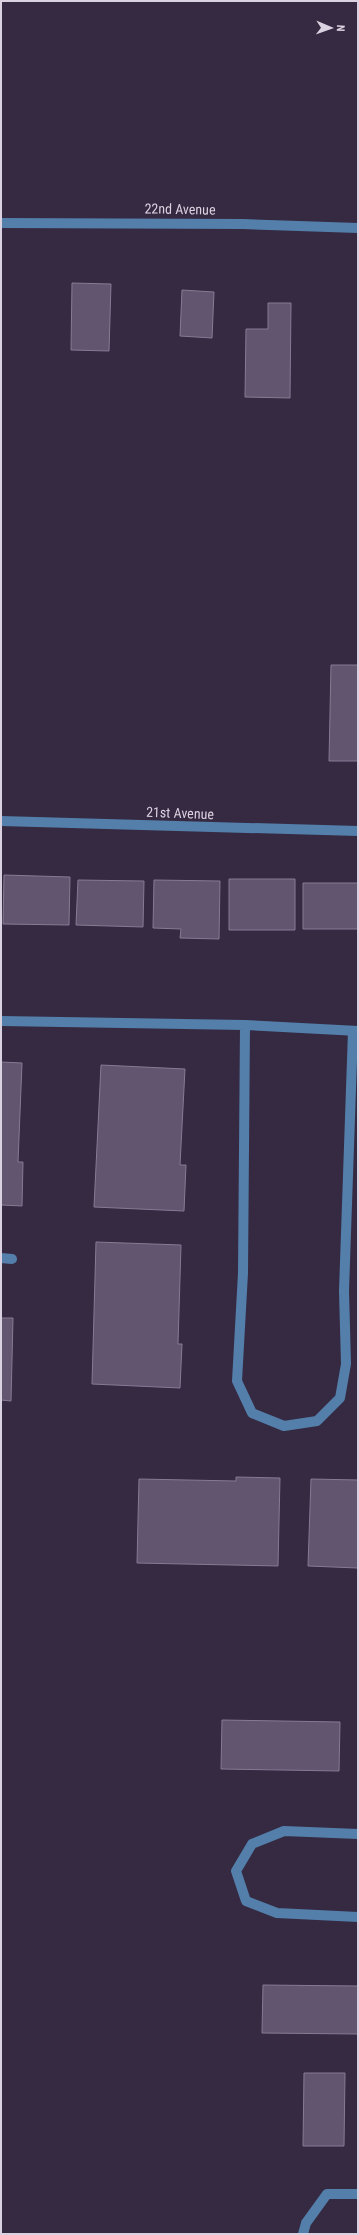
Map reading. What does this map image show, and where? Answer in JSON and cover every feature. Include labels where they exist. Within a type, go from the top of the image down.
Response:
[{"type":"street","name":"22nd Avenue","points":[[1,223],[243,224],[358,228]]},
{"type":"street","name":"21st Avenue","points":[[1,821],[358,831]]},
{"type":"street","points":[[1,1021],[245,1025],[355,1031],[344,1291],[346,1364],[340,1398],[317,1421],[284,1426],[252,1412],[237,1381],[243,1274],[245,1025]]},
{"type":"street","points":[[1,1258],[12,1259]]},
{"type":"street","points":[[358,1834],[284,1831],[252,1844],[236,1871],[246,1901],[277,1913],[358,1917]]},
{"type":"street","points":[[303,2234],[306,2223],[327,2194],[358,2194]]},
{"type":"building","points":[[72,283],[111,284],[109,351],[71,350]]},
{"type":"building","points":[[182,290],[214,292],[212,338],[180,336]]},
{"type":"building","points":[[268,303],[291,303],[290,398],[245,397],[246,329],[268,329]]},
{"type":"building","points":[[331,665],[358,665],[358,761],[329,761]]},
{"type":"building","points":[[4,875],[70,877],[69,925],[3,924]]},
{"type":"building","points":[[229,879],[295,879],[295,930],[229,930]]},
{"type":"building","points":[[78,880],[144,881],[143,927],[76,925]]},
{"type":"building","points":[[154,880],[220,881],[219,939],[180,938],[181,929],[153,928]]},
{"type":"building","points":[[303,883],[358,883],[358,929],[303,929]]},
{"type":"building","points":[[1,1062],[22,1063],[18,1162],[23,1162],[22,1206],[1,1205]]},
{"type":"building","points":[[101,1065],[185,1069],[180,1165],[186,1165],[184,1211],[94,1207]]},
{"type":"building","points":[[96,1242],[181,1245],[178,1344],[182,1344],[180,1388],[92,1384]]},
{"type":"building","points":[[1,1318],[13,1318],[11,1401],[1,1400]]},
{"type":"building","points":[[236,1477],[280,1478],[278,1566],[137,1563],[139,1479],[236,1481]]},
{"type":"building","points":[[311,1479],[358,1480],[358,1568],[308,1566]]},
{"type":"building","points":[[222,1720],[340,1722],[339,1771],[221,1769]]},
{"type":"building","points":[[263,1985],[358,1986],[358,2034],[262,2033]]},
{"type":"building","points":[[304,2073],[345,2073],[344,2146],[303,2146]]}]
